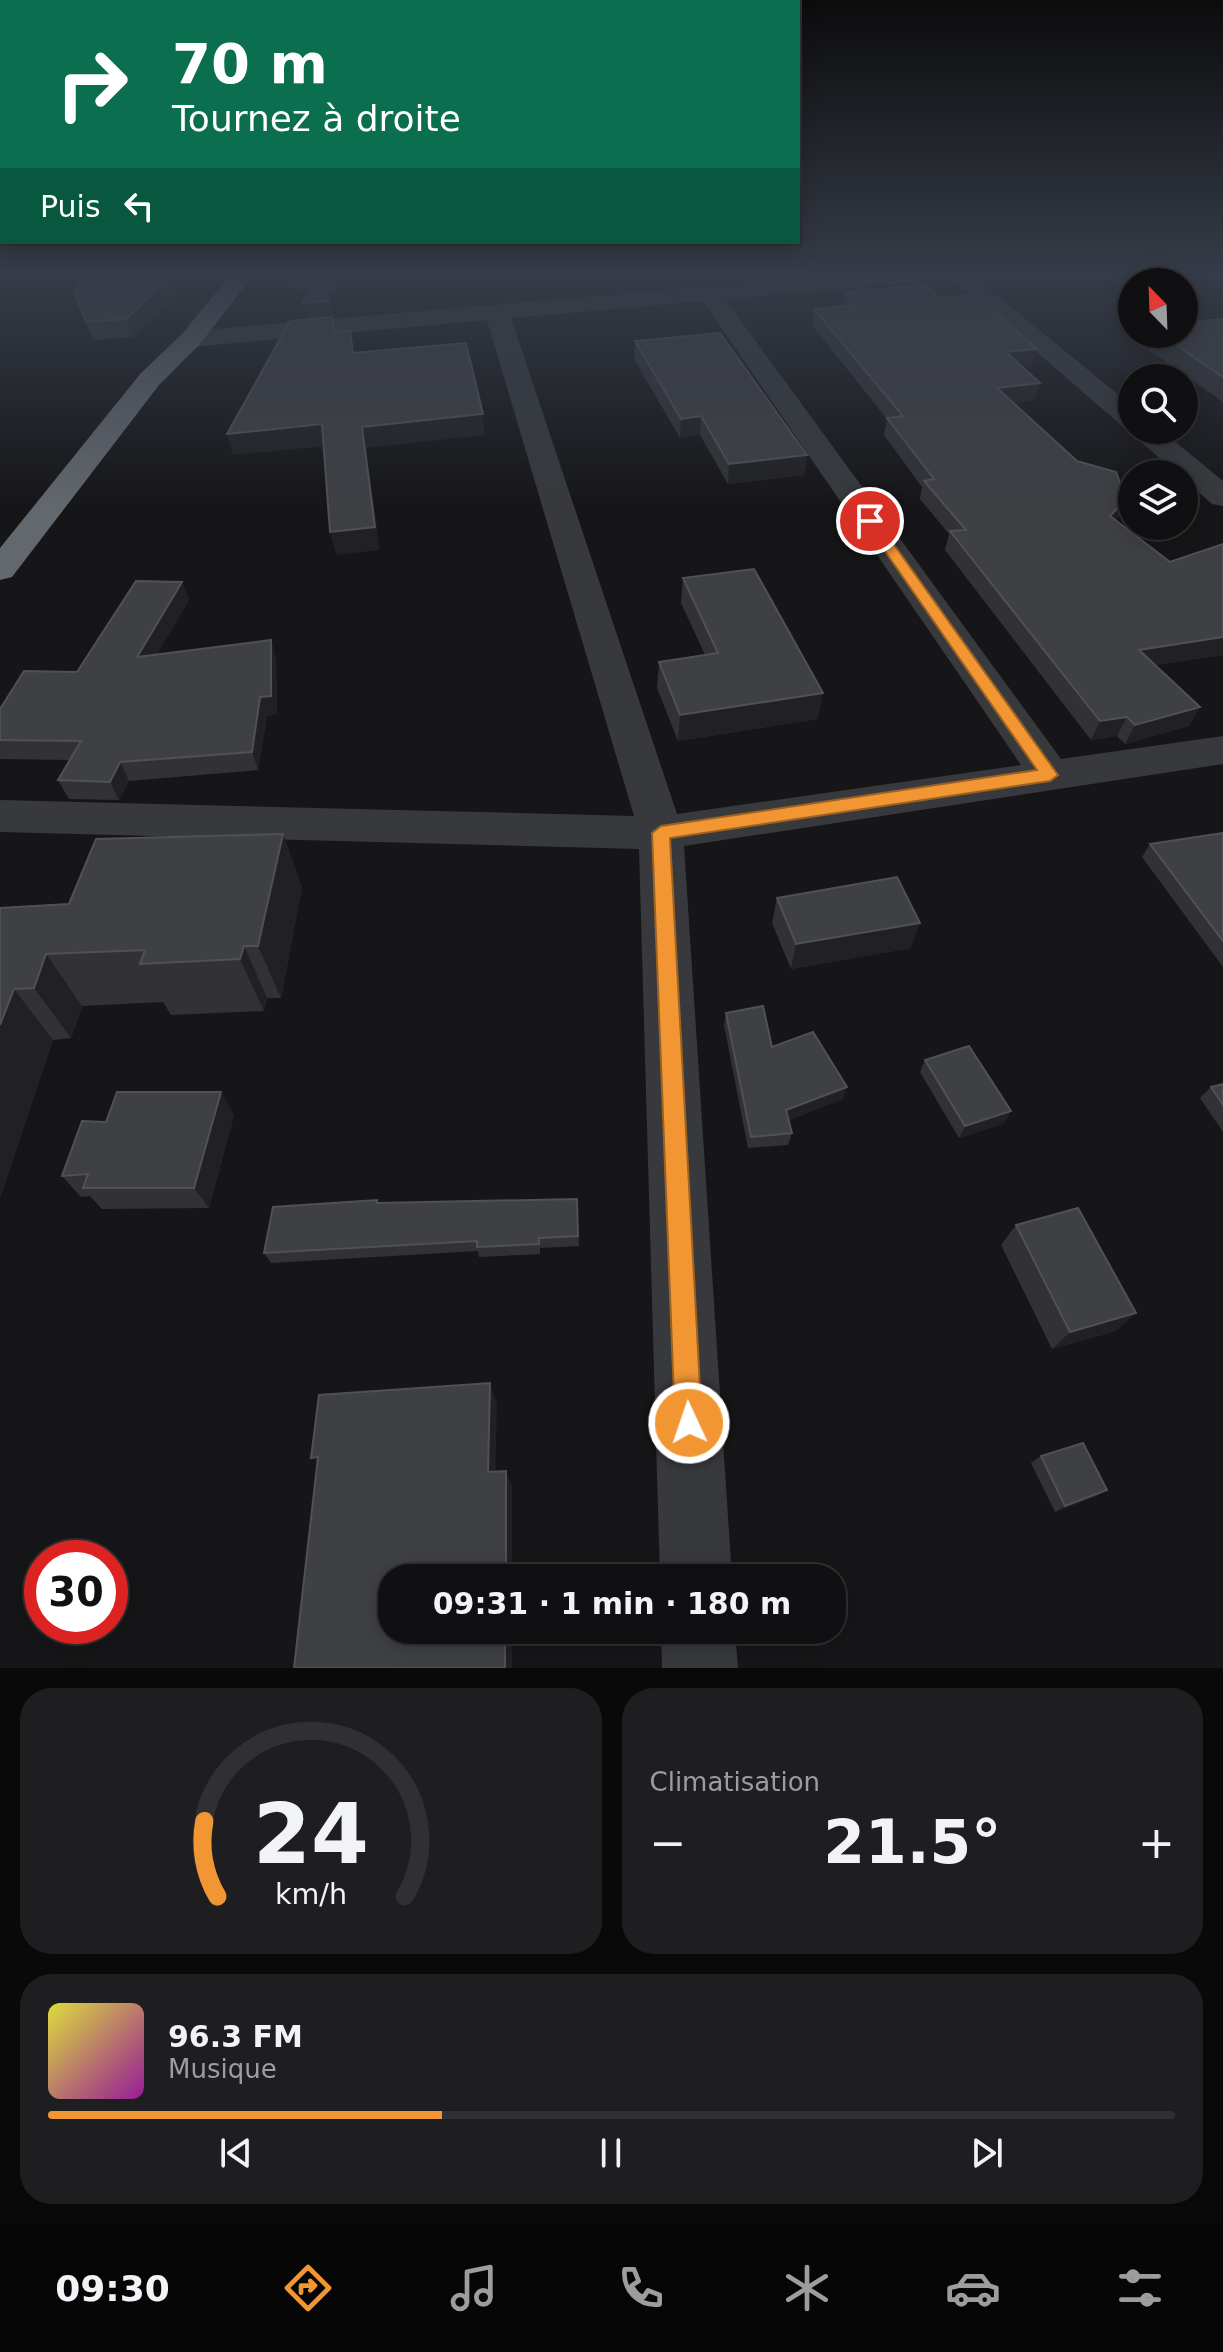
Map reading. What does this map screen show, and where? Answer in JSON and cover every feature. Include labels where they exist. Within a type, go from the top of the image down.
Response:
[{"type":"highway","points":[[0,570],[150,379],[178,352]]},
{"type":"street","points":[[510,352],[661,833],[695,1564]]},
{"type":"street","points":[[751,352],[1050,775]]},
{"type":"street","points":[[1051,352],[1118,408]]},
{"type":"street","points":[[1161,444],[1223,497]]},
{"type":"street","points":[[0,816],[661,833],[1223,750]]},
{"type":"street","points":[[699,1644],[700,1668]]},
{"type":"building","points":[[273,352],[468,352],[483,414],[362,427],[375,527],[330,532],[322,424],[227,434]]},
{"type":"building","points":[[641,352],[733,352],[807,455],[729,464],[701,416],[681,419]]},
{"type":"building","points":[[850,352],[1008,352],[1040,383],[997,388],[1077,461],[1116,472],[1118,508],[1110,516],[1118,522],[1118,540],[1141,540],[1170,562],[1223,544],[1223,637],[1139,650],[1200,707],[1135,725],[1127,717],[1100,721],[950,531],[966,530],[924,481],[934,479],[887,418],[903,416]]},
{"type":"building","points":[[1186,352],[1223,352],[1223,377]]},
{"type":"building","points":[[754,569],[823,693],[680,715],[659,662],[718,653],[683,578]]},
{"type":"building","points":[[136,581],[182,582],[137,657],[271,640],[271,696],[260,697],[252,752],[120,762],[110,782],[58,780],[81,741],[0,740],[0,709],[24,671],[77,672]]},
{"type":"building","points":[[1223,833],[1223,941],[1150,844]]},
{"type":"building","points":[[283,834],[258,946],[244,946],[240,959],[140,964],[145,950],[46,954],[34,988],[14,989],[0,1025],[0,908],[69,904],[96,839]]},
{"type":"building","points":[[897,877],[920,923],[796,944],[777,898]]},
{"type":"building","points":[[763,1006],[772,1047],[813,1032],[847,1087],[786,1110],[792,1133],[751,1137],[726,1013]]},
{"type":"building","points":[[969,1046],[1011,1111],[965,1126],[925,1060]]},
{"type":"building","points":[[1223,1084],[1223,1105],[1211,1087]]},
{"type":"building","points":[[117,1092],[221,1092],[194,1188],[83,1188],[88,1174],[62,1176],[82,1121],[106,1122]]},
{"type":"building","points":[[577,1199],[578,1236],[539,1238],[539,1244],[477,1247],[477,1241],[264,1253],[273,1207],[377,1200],[377,1203]]},
{"type":"building","points":[[1078,1208],[1136,1313],[1070,1332],[1016,1225]]},
{"type":"building","points":[[490,1383],[488,1472],[506,1471],[506,1564],[378,1564],[378,1644],[505,1644],[505,1668],[294,1668],[318,1457],[311,1458],[319,1395]]},
{"type":"building","points":[[1083,1443],[1107,1490],[1065,1506],[1041,1456]]},
{"type":"route","points":[[689,1423],[661,833],[1050,775],[870,521]]}]
